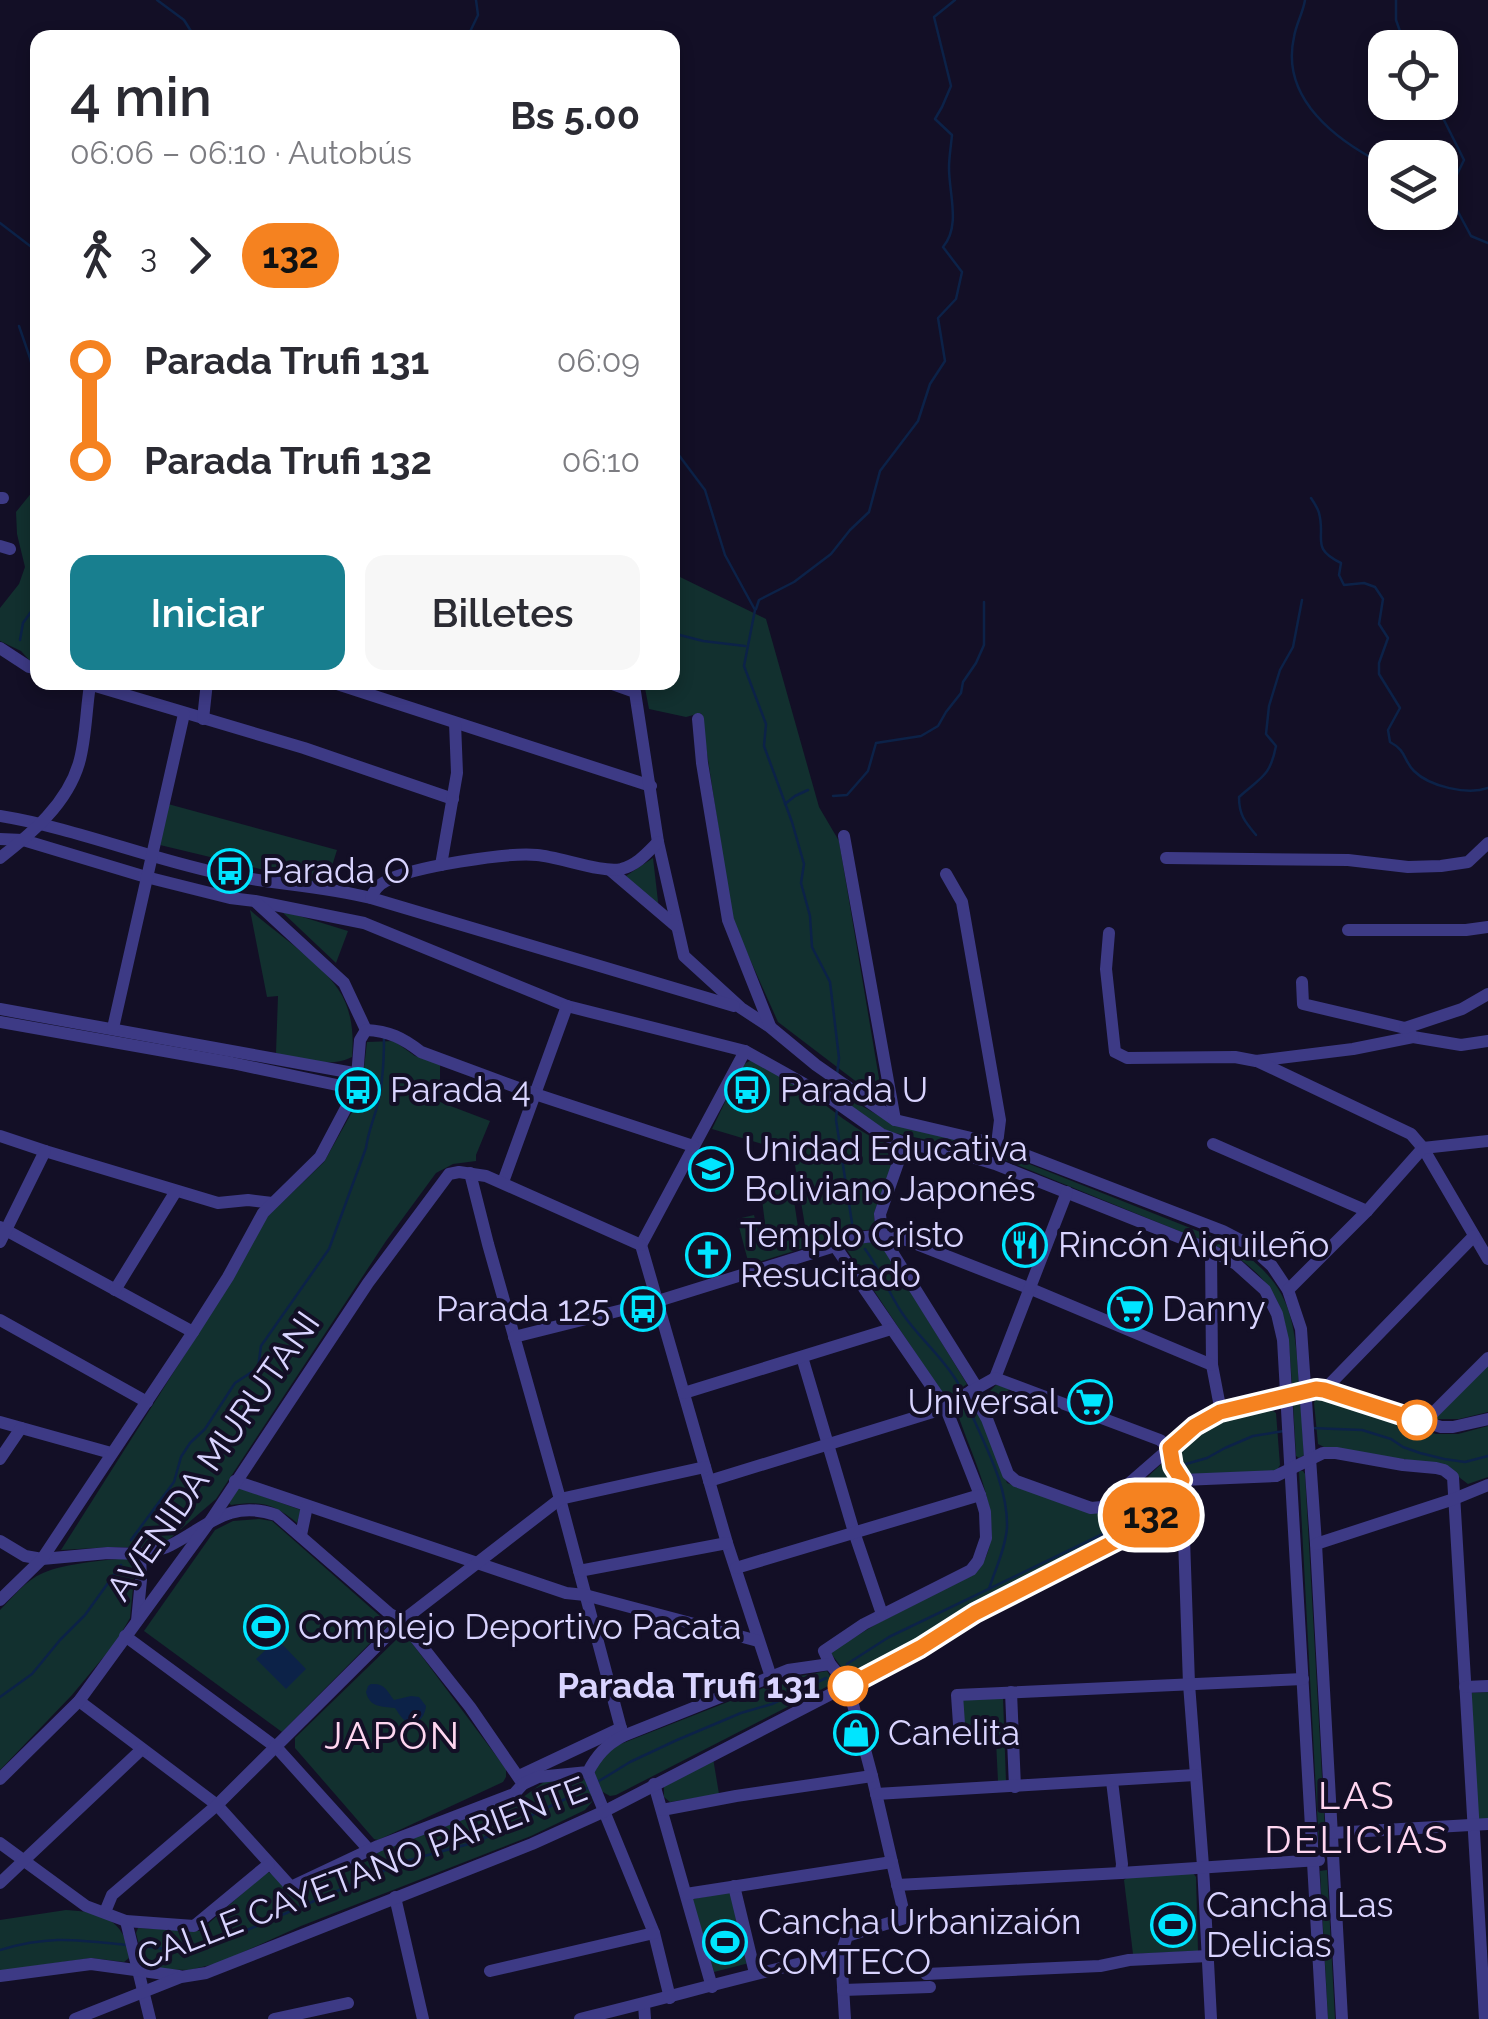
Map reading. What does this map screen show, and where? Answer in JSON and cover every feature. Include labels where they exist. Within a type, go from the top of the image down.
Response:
[{"type":"street","points":[[1,653],[30,666]]},
{"type":"street","points":[[0,858],[42,823],[70,786],[80,761],[86,690]]},
{"type":"street","points":[[106,690],[304,748],[453,800]]},
{"type":"street","points":[[203,719],[206,690]]},
{"type":"street","points":[[354,690],[650,786]]},
{"type":"street","points":[[629,690],[635,692],[658,842],[684,956],[741,1008],[894,1120],[997,1144],[1223,1231],[1248,1244],[1272,1266],[1288,1290],[1301,1329],[1342,2019]]},
{"type":"street","points":[[113,1028],[184,714]]},
{"type":"street","points":[[698,719],[728,920],[770,1027]]},
{"type":"street","points":[[441,866],[457,773],[454,723]]},
{"type":"street","points":[[0,816],[42,823],[153,858],[236,876],[342,890],[741,1008]]},
{"type":"street","points":[[844,836],[894,1120]]},
{"type":"street","points":[[2,841],[23,840],[230,898],[364,924],[566,1006],[746,1051],[838,1103],[881,1134],[904,1143],[972,1157],[1211,1250],[1236,1264],[1265,1290],[1277,1314],[1283,1340],[1322,2019]]},
{"type":"street","points":[[370,898],[386,880],[407,873],[518,854],[610,870],[622,868],[636,863],[658,842]]},
{"type":"street","points":[[1166,858],[1348,860],[1408,867],[1441,866],[1468,862],[1488,842]]},
{"type":"street","points":[[610,870],[676,928]]},
{"type":"street","points":[[946,874],[962,902],[1000,1120],[997,1144]]},
{"type":"street","points":[[230,898],[236,876]]},
{"type":"street","points":[[255,901],[344,983],[366,1030]]},
{"type":"street","points":[[1348,930],[1466,930],[1488,926]]},
{"type":"street","points":[[1109,933],[1106,969],[1115,1052],[1127,1058],[1256,1061],[1353,1050],[1409,1032],[1488,994]]},
{"type":"street","points":[[1302,982],[1302,1004],[1461,1045],[1488,1042]]},
{"type":"street","points":[[503,1182],[566,1006]]},
{"type":"street","points":[[0,1008],[358,1081]]},
{"type":"street","points":[[0,1022],[358,1081]]},
{"type":"street","points":[[0,1600],[42,1559],[193,1332],[264,1213],[320,1157],[358,1081],[360,1040],[366,1030]]},
{"type":"street","points":[[366,1030],[386,1031],[421,1052],[693,1146]]},
{"type":"street","points":[[746,1051],[642,1245],[727,1543],[771,1677]]},
{"type":"street","points":[[1256,1061],[1411,1134],[1424,1148],[1488,1259]]},
{"type":"street","points":[[804,1084],[816,1064]]},
{"type":"street","points":[[0,1136],[218,1203],[272,1203]]},
{"type":"street","points":[[1288,1290],[1424,1148],[1488,1141]]},
{"type":"street","points":[[904,1143],[880,1214],[882,1236],[974,1390],[1008,1474],[1016,1481],[1091,1508],[1102,1507],[1195,1426],[1220,1412],[1305,1390],[1324,1390],[1441,1427],[1488,1418]]},
{"type":"street","points":[[1213,1144],[1367,1211]]},
{"type":"street","points":[[45,1152],[2,1233],[193,1332]]},
{"type":"street","name":"AVENIDA MURUTANI","points":[[0,1778],[79,1701],[211,1520],[442,1180],[448,1174],[470,1174]]},
{"type":"street","points":[[622,1732],[470,1174],[503,1182],[642,1245]]},
{"type":"street","points":[[114,1290],[176,1191]]},
{"type":"street","points":[[105,1912],[112,1896],[217,1806],[402,1622],[560,1498],[707,1474],[828,1445],[936,1411],[995,1378],[1067,1192]]},
{"type":"street","points":[[514,1336],[658,1302],[851,1238],[882,1236],[901,1238],[1212,1365]]},
{"type":"street","points":[[1324,1390],[1474,1236]]},
{"type":"street","points":[[836,1246],[945,1406],[980,1495],[986,1538],[972,1570],[882,1614],[824,1651],[838,1674],[872,1776],[905,1918],[847,1936],[841,1954],[845,2019]]},
{"type":"street","points":[[1211,1250],[1212,1365],[1220,1412]]},
{"type":"street","points":[[0,1320],[148,1402]]},
{"type":"street","points":[[684,1393],[891,1328]]},
{"type":"street","points":[[802,1358],[882,1614]]},
{"type":"street","points":[[1424,1423],[1488,1358]]},
{"type":"street","points":[[995,1378],[1160,1440],[1170,1448],[1173,1466],[1182,1480],[1189,1684],[1211,2019]]},
{"type":"street","points":[[0,1422],[111,1453]]},
{"type":"street","points":[[0,1459],[21,1428]]},
{"type":"street","points":[[1182,1480],[1276,1476],[1323,1453],[1336,1452],[1436,1468],[1453,1477],[1465,1687],[1481,1825],[1485,2019]]},
{"type":"street","name":"CALLE CAYETANO PARIENTE","points":[[75,2019],[181,1976],[206,1973],[532,1844],[605,1811],[838,1674],[920,1648],[975,1613],[1124,1537],[1166,1503],[1182,1480]]},
{"type":"street","points":[[235,1482],[566,1593],[758,1642]]},
{"type":"street","points":[[1316,1544],[1488,1485]]},
{"type":"street","points":[[736,1568],[980,1495]]},
{"type":"street","points":[[301,1535],[307,1506]]},
{"type":"street","points":[[0,1541],[24,1556],[42,1559],[140,1554],[168,1547],[211,1520],[237,1511],[276,1515],[402,1622],[450,1680],[521,1780]]},
{"type":"street","points":[[579,1571],[727,1543]]},
{"type":"street","points":[[137,1620],[140,1554]]},
{"type":"street","points":[[125,1636],[277,1748],[370,1852]]},
{"type":"street","points":[[79,1701],[217,1806],[291,1886],[378,1846],[514,1794],[521,1780],[622,1732],[788,1670],[838,1674]]},
{"type":"street","points":[[958,1724],[957,1695],[1303,1679]]},
{"type":"street","points":[[1465,1687],[1488,1686]]},
{"type":"street","points":[[1011,1692],[1015,1786]]},
{"type":"street","points":[[622,1732],[597,1756],[592,1780],[654,1933],[670,1998]]},
{"type":"street","points":[[0,1883],[142,1750]]},
{"type":"street","points":[[876,1794],[1195,1775]]},
{"type":"street","points":[[662,1810],[872,1776]]},
{"type":"street","points":[[521,1780],[592,1780]]},
{"type":"street","points":[[1112,1782],[1121,1874]]},
{"type":"street","points":[[654,1784],[712,1987]]},
{"type":"street","points":[[1332,1833],[1481,1825]]},
{"type":"street","points":[[0,1843],[86,1906],[126,1921],[194,1926],[269,1864]]},
{"type":"street","points":[[897,1885],[1333,1859]]},
{"type":"street","points":[[686,1894],[892,1862]]},
{"type":"street","points":[[734,1886],[755,1973]]},
{"type":"street","points":[[395,1897],[423,2019]]},
{"type":"street","points":[[126,1921],[150,2019]]},
{"type":"street","points":[[490,1971],[654,1933]]},
{"type":"street","points":[[580,2019],[841,1954]]},
{"type":"street","points":[[844,1990],[1129,1960],[1208,1956]]},
{"type":"street","points":[[0,1976],[91,1964],[181,1976]]},
{"type":"street","points":[[274,2019],[348,2003]]},
{"type":"street","points":[[644,2004],[644,2019]]},
{"type":"green space","points":[[30,495],[30,661],[21,651],[0,641],[0,608],[19,584],[25,567],[16,512]]},
{"type":"green space","points":[[680,577],[766,619],[819,807],[839,841],[883,1102],[778,1022],[732,919],[701,713],[686,717],[649,709],[645,690],[680,690]]},
{"type":"green space","points":[[168,804],[337,850],[327,882],[160,845]]},
{"type":"green space","points":[[653,858],[659,910],[626,876]]},
{"type":"green space","points":[[250,910],[309,958],[338,989],[351,1022],[352,1057],[325,1062],[276,1053],[278,996],[267,997]]},
{"type":"green space","points":[[280,910],[348,931],[336,963]]},
{"type":"green space","points":[[394,1041],[415,1056],[440,1064],[440,1102],[490,1121],[476,1161],[453,1164],[436,1173],[386,1241],[216,1499],[165,1543],[141,1548],[61,1550],[267,1217],[324,1162],[352,1112],[363,1076],[367,1042]]},
{"type":"green space","points":[[751,1060],[793,1081],[869,1135],[898,1148],[874,1213],[875,1229],[749,1265],[737,1219],[754,1215],[762,1247],[803,1237],[806,1232],[793,1153],[712,1129],[743,1065]]},
{"type":"green space","points":[[843,1091],[895,1125],[989,1148],[1228,1243],[1265,1272],[1286,1303],[1295,1340],[1299,1386],[1295,1388],[1292,1384],[1280,1307],[1261,1278],[1228,1251],[983,1152],[890,1132],[842,1100]]},
{"type":"green space","points":[[792,1188],[798,1227],[766,1231],[761,1192]]},
{"type":"green space","points":[[880,1242],[967,1384],[953,1394],[942,1393],[845,1247]]},
{"type":"green space","points":[[1488,1365],[1488,1412],[1459,1419],[1435,1419]]},
{"type":"green space","points":[[996,1385],[1011,1388],[1004,1394],[992,1421],[981,1400]]},
{"type":"green space","points":[[1320,1396],[1436,1434],[1458,1434],[1488,1426],[1488,1477],[1468,1484],[1443,1465],[1326,1448],[1318,1444],[1314,1403]]},
{"type":"green space","points":[[1296,1399],[1301,1403],[1304,1455],[1299,1458],[1293,1403]]},
{"type":"green space","points":[[971,1401],[989,1433],[1007,1483],[1091,1513],[1122,1502],[1163,1463],[1167,1463],[1172,1474],[1172,1486],[1126,1531],[853,1677],[848,1676],[830,1652],[975,1574],[986,1556],[991,1536],[986,1493],[956,1408]]},
{"type":"green space","points":[[1270,1409],[1276,1413],[1280,1465],[1276,1472],[1185,1476],[1176,1463],[1180,1450],[1200,1432],[1228,1419]]},
{"type":"green space","points":[[1299,1471],[1305,1474],[1326,1848],[1319,1848]]},
{"type":"green space","points":[[239,1488],[301,1510],[297,1523],[266,1505],[231,1505]]},
{"type":"green space","name":"Complejo Deportivo Pacata","points":[[233,1521],[272,1521],[389,1624],[282,1732],[144,1631],[215,1530]]},
{"type":"green space","points":[[131,1558],[134,1578],[130,1618],[116,1642],[0,1770],[0,1610],[25,1584],[43,1573],[74,1564]]},
{"type":"green space","points":[[406,1635],[506,1769],[506,1777],[503,1782],[378,1840],[295,1748],[295,1738],[399,1637]]},
{"type":"green space","points":[[827,1671],[833,1681],[830,1685],[616,1795],[601,1791],[594,1774],[600,1760],[613,1747],[789,1678]]},
{"type":"green space","points":[[1488,1692],[1488,1819],[1478,1820],[1471,1693]]},
{"type":"green space","points":[[1003,1698],[1006,1781],[998,1781],[996,1741],[964,1742],[962,1700]]},
{"type":"green space","points":[[713,1758],[719,1794],[670,1802],[664,1797],[664,1784]]},
{"type":"green space","points":[[586,1778],[593,1796],[585,1810],[531,1836],[301,1926],[219,1963],[189,1970],[155,1969],[143,1961],[138,1928],[200,1931],[268,1872],[292,1894],[374,1858],[380,1849],[519,1800],[544,1782]]},
{"type":"green space","points":[[1327,1870],[1335,2019],[1328,2019],[1320,1871]]},
{"type":"green space","points":[[1193,1873],[1198,1951],[1133,1954],[1124,1880]]},
{"type":"green space","points":[[731,1892],[749,1963],[714,1972],[693,1899]]},
{"type":"green space","points":[[66,1910],[110,1920],[123,1934],[129,1958],[124,1962],[91,1958],[0,1971],[0,1920]]},
{"type":"water","points":[[277,1639],[306,1669],[286,1689],[256,1659]]},
{"type":"water","points":[[371,1684],[383,1686],[394,1700],[419,1697],[426,1706],[424,1714],[412,1723],[395,1708],[373,1704],[366,1692]]},
{"type":"waterway","points":[[157,0],[184,20],[190,30]]},
{"type":"waterway","points":[[471,30],[478,15],[476,0]]},
{"type":"waterway","points":[[756,609],[759,600],[794,582],[831,554],[869,512],[880,471],[918,421],[930,384],[945,361],[938,318],[956,299],[962,272],[943,247],[953,220],[949,168],[952,135],[935,119],[951,86],[934,17],[955,0]]},
{"type":"waterway","points":[[1305,0],[1295,32],[1292,59],[1296,80],[1316,115],[1368,156]]},
{"type":"waterway","points":[[1396,0],[1400,30]]},
{"type":"waterway","points":[[1444,120],[1454,140]]},
{"type":"waterway","points":[[1458,148],[1464,160],[1458,172]]},
{"type":"waterway","points":[[1458,212],[1471,236],[1488,243]]},
{"type":"waterway","points":[[0,223],[30,246]]},
{"type":"waterway","points":[[19,326],[30,358]]},
{"type":"waterway","points":[[680,457],[705,490],[725,555],[755,610],[744,666],[766,724],[764,746],[804,864],[801,883],[810,916],[812,947],[830,982],[839,1058],[837,1075]]},
{"type":"waterway","points":[[1311,498],[1319,513],[1322,547],[1341,563],[1339,575],[1344,585],[1364,583],[1375,587],[1383,599],[1379,624],[1388,638],[1379,674],[1400,708],[1388,730],[1390,742],[1421,777],[1460,790],[1488,788]]},
{"type":"waterway","points":[[1256,835],[1243,818],[1239,797],[1264,776],[1274,756],[1276,746],[1266,734],[1269,706],[1280,670],[1293,647],[1302,600]]},
{"type":"waterway","points":[[833,796],[847,795],[868,771],[876,743],[921,736],[938,726],[961,693],[984,645],[984,602]]},
{"type":"waterway","points":[[20,640],[23,623],[30,613]]},
{"type":"waterway","points":[[680,635],[745,646]]},
{"type":"waterway","points":[[785,804],[808,790]]},
{"type":"waterway","points":[[131,1540],[174,1482],[181,1457],[190,1443],[205,1429],[235,1383],[258,1368],[261,1346],[329,1249],[377,1107],[384,1039]]},
{"type":"waterway","points":[[837,1108],[852,1223]]},
{"type":"waterway","points":[[865,1249],[902,1313],[958,1383]]},
{"type":"waterway","points":[[968,1406],[994,1465],[1006,1511],[1005,1542],[989,1589]]},
{"type":"waterway","points":[[1311,1428],[1362,1430],[1444,1459],[1465,1462],[1488,1456]]},
{"type":"waterway","points":[[1180,1470],[1253,1436],[1284,1431]]},
{"type":"waterway","points":[[847,1664],[889,1637],[1111,1530],[1174,1475]]},
{"type":"waterway","points":[[0,1697],[32,1674],[85,1615],[121,1565]]},
{"type":"waterway","points":[[599,1781],[677,1740],[772,1704],[826,1678]]},
{"type":"waterway","points":[[140,1946],[194,1952],[406,1861],[476,1842],[588,1788]]},
{"type":"waterway","points":[[0,1950],[49,1941],[127,1945]]},
{"type":"bus line","name":"132","points":[[848,1686],[1139,1526],[1166,1503],[1182,1480],[1173,1466],[1170,1448],[1195,1426],[1220,1412],[1316,1389],[1417,1420]]},
{"type":"place","name":"Parada O","points":[[230,871]]},
{"type":"place","name":"Parada 4","points":[[358,1090]]},
{"type":"place","name":"Parada U","points":[[747,1090]]},
{"type":"place","name":"Unidad Educativa Boliviano Japonés","points":[[711,1169]]},
{"type":"place","name":"Rincón Aiquileño","points":[[1025,1245]]},
{"type":"place","name":"Templo Cristo Resucitado","points":[[708,1255]]},
{"type":"place","name":"Parada 125","points":[[643,1309]]},
{"type":"place","name":"Danny","points":[[1130,1309]]},
{"type":"place","name":"Universal","points":[[1090,1402]]},
{"type":"place","name":"Complejo Deportivo Pacata","points":[[266,1627]]},
{"type":"place","name":"Parada Trufi 131","points":[[848,1686]]},
{"type":"place","name":"Canelita","points":[[856,1733]]},
{"type":"place","name":"Cancha Las Delicias","points":[[1173,1925]]},
{"type":"place","name":"Cancha Urbanizaión COMTECO","points":[[725,1942]]},
{"type":"district","name":"JAPÓN","points":[[393,1736]]},
{"type":"district","name":"LAS DELICIAS","points":[[1357,1818]]}]
